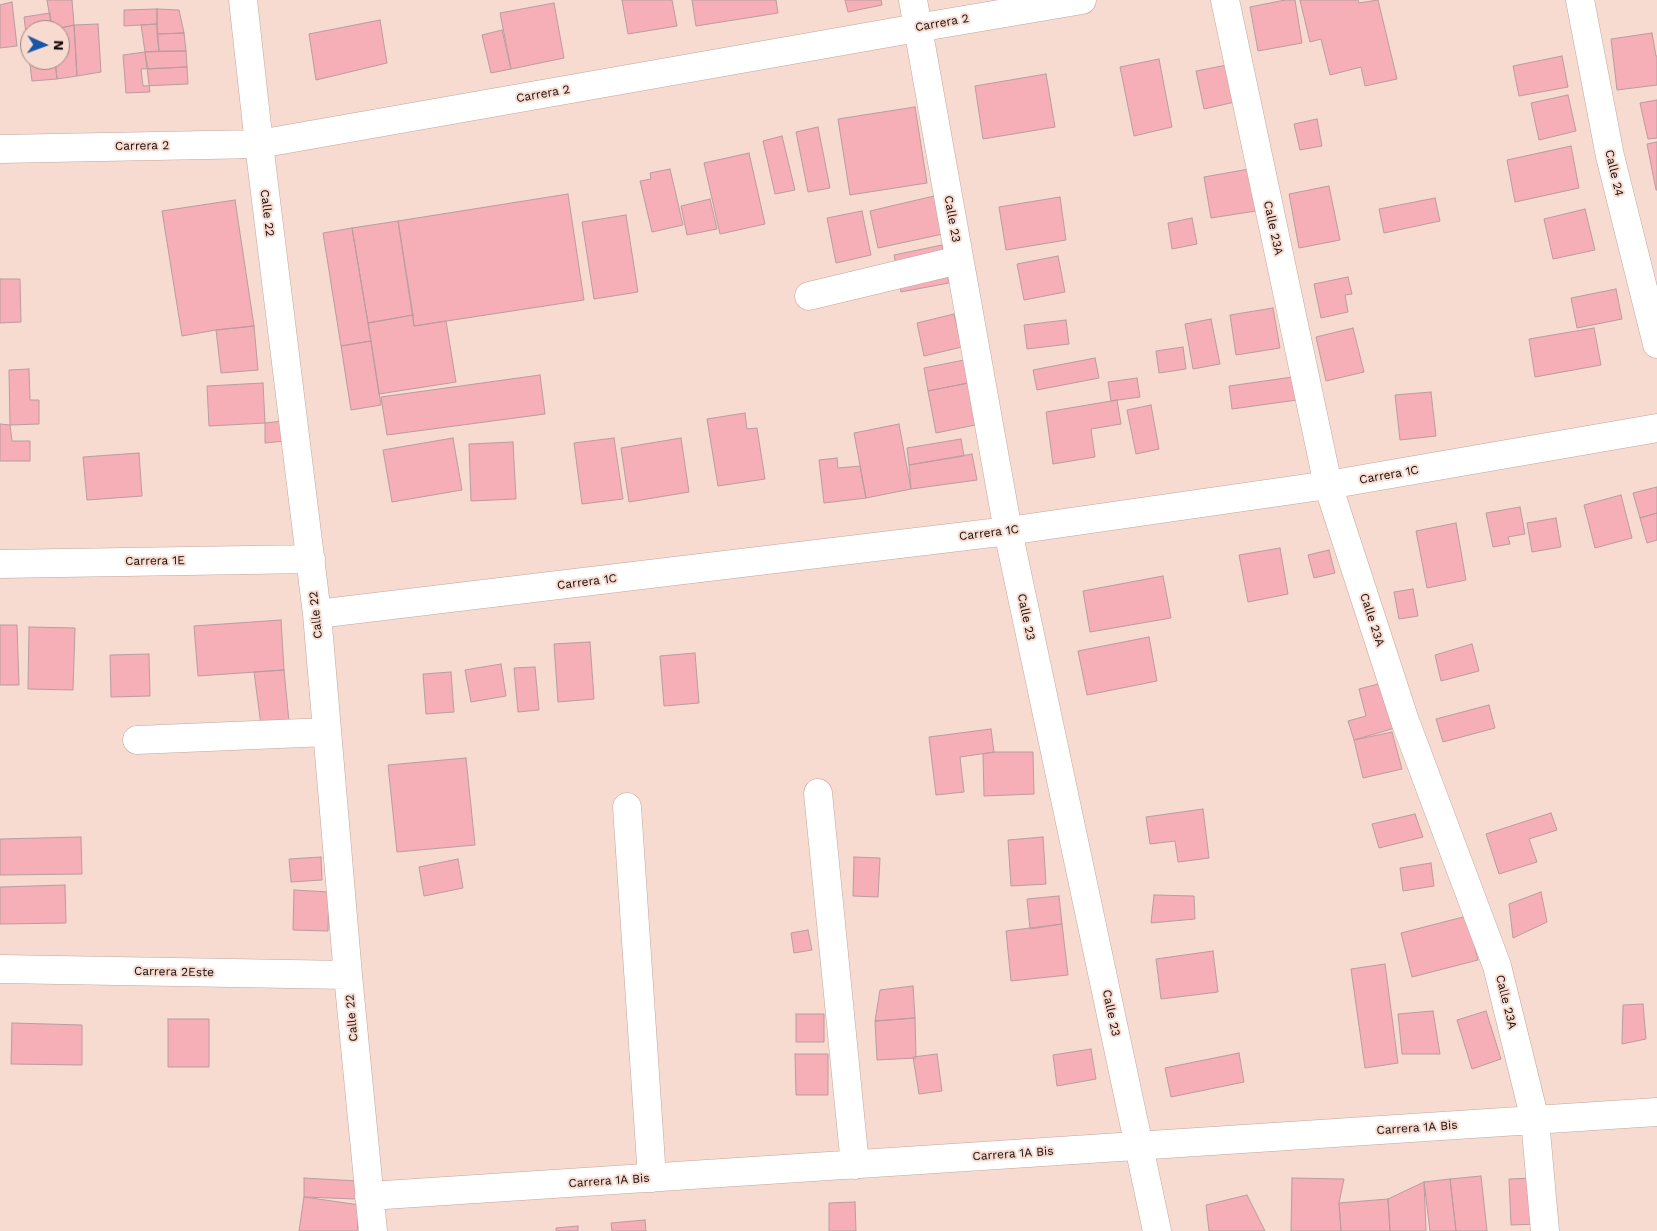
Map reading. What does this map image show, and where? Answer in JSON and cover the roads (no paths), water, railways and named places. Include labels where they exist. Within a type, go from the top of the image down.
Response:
[{"type":"street","name":"Calle 22","points":[[242,0],[258,144],[317,614],[348,975],[373,1231]]},
{"type":"street","name":"Calle 23","points":[[912,0],[1008,531],[1157,1231]]},
{"type":"street","name":"Carrera 2","points":[[0,149],[258,144],[1082,0]]},
{"type":"street","name":"Calle 23A","points":[[1225,0],[1328,485],[1405,721],[1497,966],[1535,1120],[1545,1231]]},
{"type":"street","name":"Calle 24","points":[[1580,0],[1610,156],[1657,344]]},
{"type":"street","points":[[809,296],[959,260]]},
{"type":"street","name":"Carrera 1C","points":[[317,614],[1008,531],[1328,485],[1657,428]]},
{"type":"street","name":"Carrera 1E","points":[[0,564],[311,559]]},
{"type":"street","points":[[137,740],[327,732]]},
{"type":"street","points":[[818,793],[855,1165]]},
{"type":"street","points":[[627,807],[652,1178]]},
{"type":"street","name":"Carrera 2Este","points":[[0,969],[348,975]]},
{"type":"street","name":"Carrera 1A Bis","points":[[369,1196],[1657,1112]]}]
